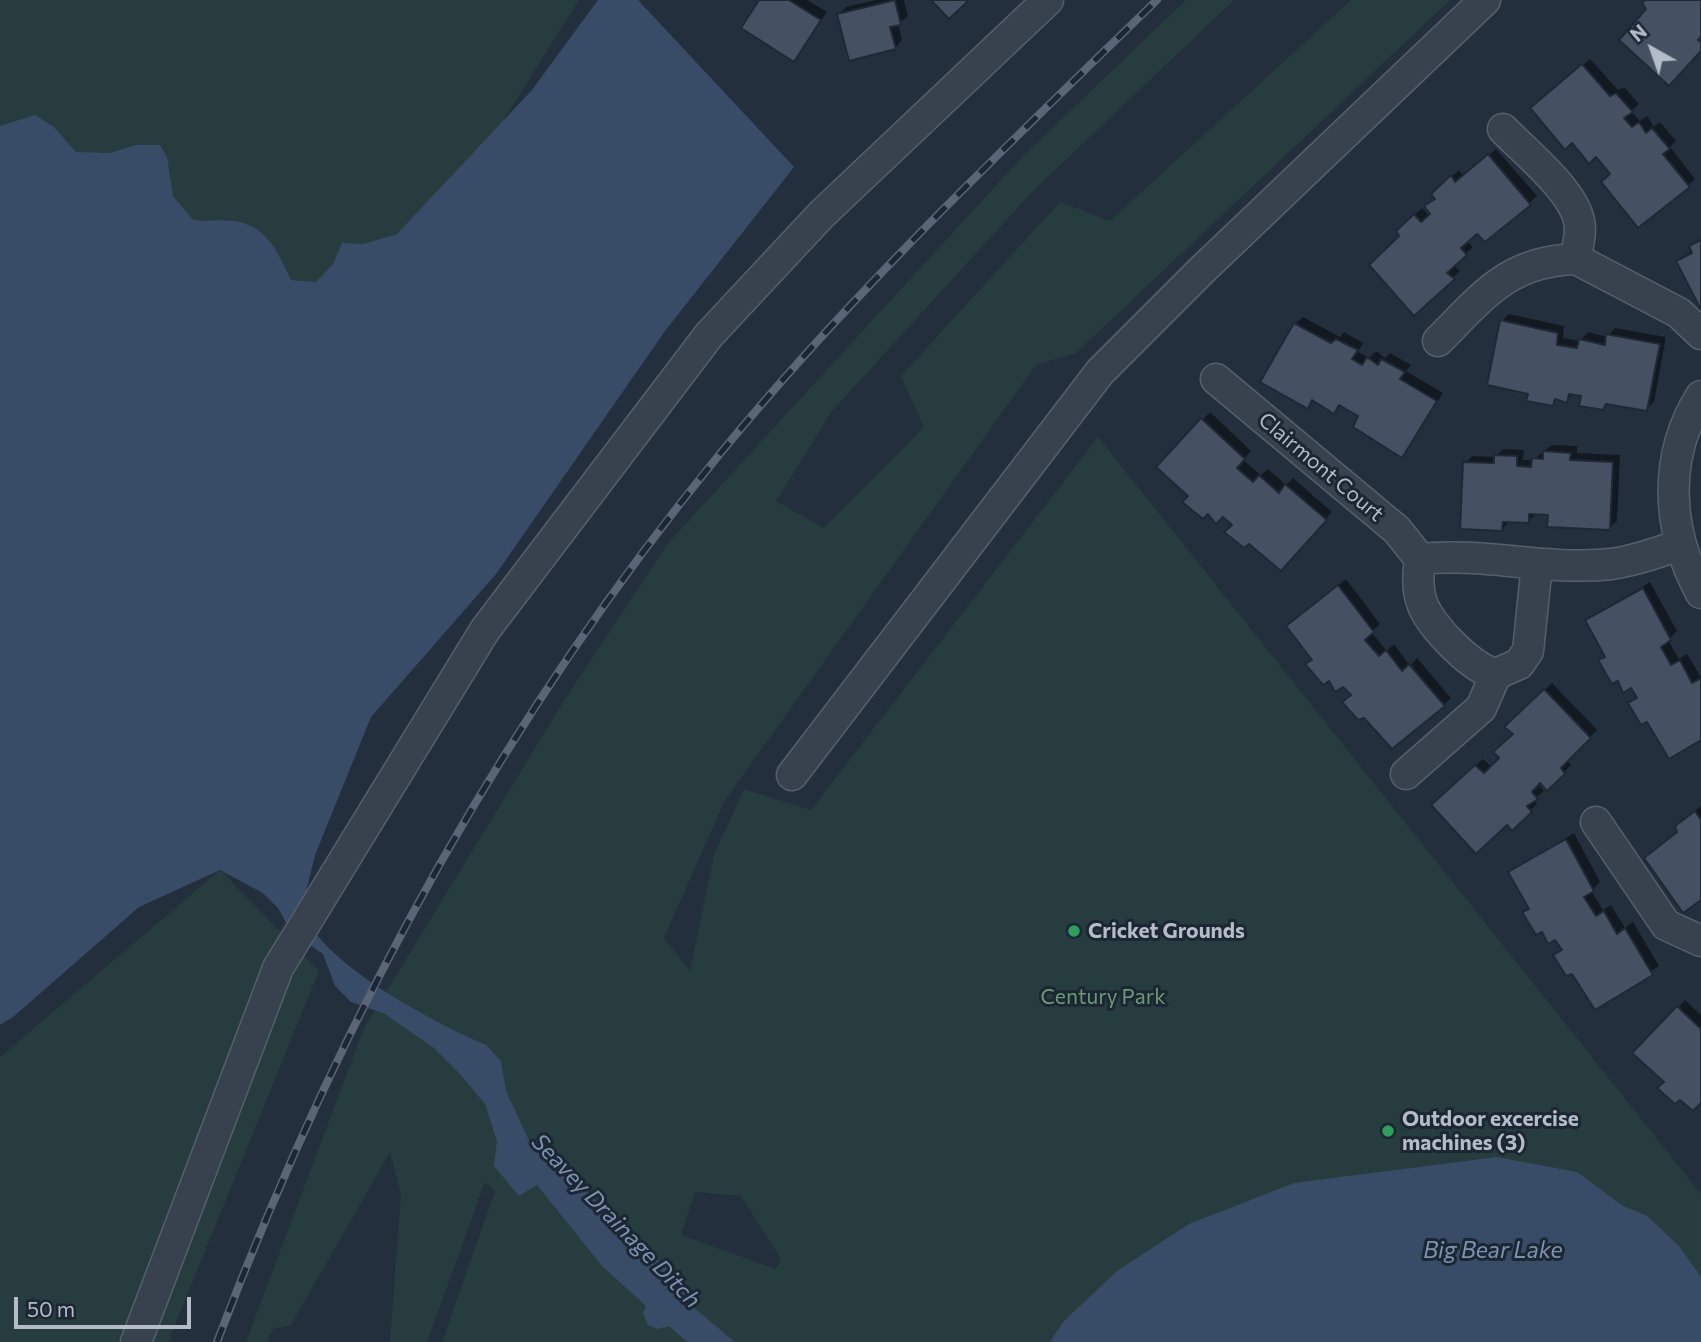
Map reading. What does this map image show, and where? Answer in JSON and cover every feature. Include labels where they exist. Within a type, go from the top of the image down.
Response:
[{"type":"street","points":[[136,1342],[218,1119],[283,959],[485,630],[709,335],[821,215],[1048,0]]},
{"type":"street","points":[[792,775],[1100,372],[1202,270],[1485,0]]},
{"type":"street","points":[[1503,129],[1568,197],[1577,212],[1580,225],[1576,259]]},
{"type":"street","points":[[1438,341],[1512,273],[1547,260],[1576,259],[1669,306],[1701,334]]},
{"type":"street","name":"Clairmont Court","points":[[1216,379],[1397,530],[1420,559]]},
{"type":"street","points":[[1701,396],[1689,419],[1691,451],[1674,479],[1673,512],[1684,563],[1701,593]]},
{"type":"street","points":[[1496,674],[1476,667],[1438,628],[1423,606],[1418,582],[1420,559],[1450,556],[1537,564],[1610,564],[1679,545]]},
{"type":"street","points":[[1406,774],[1481,708],[1496,674],[1519,664],[1528,651],[1537,564]]},
{"type":"street","points":[[1596,822],[1666,925],[1701,941]]},
{"type":"green space","points":[[0,0],[579,0],[479,159],[349,299],[0,185]]},
{"type":"green space","name":"Century Park","points":[[1186,0],[1234,0],[1033,191],[832,411],[776,501],[824,528],[924,427],[901,376],[1060,202],[1110,221],[1351,0],[1450,0],[1076,353],[1036,365],[725,800],[664,938],[690,971],[714,855],[744,789],[811,810],[1098,437],[1701,1194],[1701,1342],[442,1342],[495,1191],[485,1182],[427,1342],[390,1342],[401,1194],[390,1152],[291,1325],[273,1329],[268,1342],[246,1342],[364,1028],[562,704],[668,543],[1024,155]],"holes":[[[695,1192],[741,1196],[781,1259],[776,1269],[681,1235]]]},
{"type":"green space","points":[[220,870],[319,971],[168,1342],[0,1342],[0,1057]]},
{"type":"water","points":[[598,0],[638,0],[794,167],[665,331],[496,574],[371,717],[315,855],[301,912],[315,933],[357,972],[410,1007],[486,1045],[501,1061],[506,1091],[532,1147],[575,1178],[620,1227],[686,1285],[693,1307],[735,1342],[687,1342],[669,1326],[658,1329],[648,1325],[643,1313],[646,1306],[603,1267],[537,1185],[519,1196],[494,1166],[497,1141],[485,1104],[460,1074],[434,1048],[385,1014],[351,1002],[335,986],[323,954],[291,932],[278,908],[263,893],[220,870],[139,907],[13,1017],[0,1025],[0,126],[35,115],[54,127],[76,152],[110,153],[136,145],[160,145],[167,157],[173,196],[193,220],[232,221],[254,228],[270,242],[291,280],[316,282],[333,264],[342,243],[364,244],[397,234],[532,90]]},
{"type":"water","name":"Big Bear Lake","points":[[1497,1157],[1577,1172],[1623,1206],[1646,1215],[1679,1246],[1701,1277],[1701,1342],[1050,1342],[1063,1322],[1117,1271],[1189,1224],[1294,1183]]},
{"type":"building","points":[[759,0],[789,0],[821,20],[794,62],[741,28]]},
{"type":"building","points":[[895,0],[901,25],[890,27],[896,49],[849,61],[837,14]]},
{"type":"building","points":[[931,0],[969,0],[949,19]]},
{"type":"building","points":[[1645,0],[1701,0],[1701,36],[1698,40],[1701,42],[1701,51],[1669,86],[1619,40],[1646,9],[1642,3]]},
{"type":"building","points":[[1582,64],[1610,96],[1616,93],[1633,112],[1624,118],[1632,127],[1639,122],[1646,133],[1652,128],[1670,149],[1663,154],[1690,187],[1638,228],[1601,182],[1610,174],[1596,157],[1589,164],[1572,143],[1565,150],[1530,108]]},
{"type":"building","points":[[1488,154],[1531,205],[1485,242],[1477,234],[1461,248],[1467,255],[1447,273],[1455,279],[1414,316],[1369,265],[1399,236],[1396,231],[1414,214],[1421,222],[1430,214],[1424,206],[1435,199],[1431,194],[1451,175],[1455,182]]},
{"type":"building","points":[[1701,240],[1700,308],[1676,261],[1692,253],[1689,246]]},
{"type":"building","points":[[1500,320],[1558,333],[1557,345],[1577,348],[1579,339],[1605,345],[1606,334],[1660,344],[1647,411],[1606,404],[1603,410],[1579,406],[1581,396],[1569,394],[1567,403],[1555,399],[1553,406],[1526,401],[1528,394],[1487,385]]},
{"type":"building","points":[[1294,323],[1331,343],[1336,339],[1358,350],[1352,359],[1362,365],[1367,357],[1378,365],[1381,359],[1405,372],[1400,379],[1437,401],[1402,458],[1353,427],[1358,416],[1339,405],[1334,414],[1312,400],[1308,409],[1260,382]]},
{"type":"building","points":[[1201,418],[1245,459],[1237,468],[1253,482],[1259,475],[1279,493],[1285,484],[1327,520],[1281,571],[1249,544],[1244,548],[1224,532],[1232,525],[1223,517],[1216,524],[1208,514],[1203,519],[1182,502],[1188,496],[1156,467]]},
{"type":"building","points":[[1543,451],[1571,453],[1570,460],[1613,462],[1610,530],[1547,527],[1548,515],[1529,514],[1529,523],[1503,522],[1502,531],[1460,529],[1463,462],[1494,463],[1494,455],[1517,456],[1517,466],[1531,467],[1532,458],[1543,459]]},
{"type":"building","points":[[1338,585],[1374,632],[1365,640],[1379,656],[1386,650],[1402,671],[1409,664],[1445,706],[1392,749],[1364,718],[1358,720],[1342,702],[1351,695],[1343,687],[1335,692],[1329,681],[1323,685],[1305,664],[1312,660],[1286,626]]},
{"type":"building","points":[[1643,588],[1671,640],[1661,647],[1671,665],[1680,660],[1692,683],[1701,678],[1701,740],[1669,759],[1647,722],[1641,725],[1628,703],[1637,698],[1631,688],[1623,693],[1618,681],[1612,684],[1598,660],[1605,657],[1585,620]]},
{"type":"building","points":[[1544,689],[1591,738],[1561,768],[1565,774],[1547,791],[1540,783],[1532,792],[1538,799],[1527,806],[1532,812],[1512,831],[1507,825],[1476,854],[1431,805],[1475,765],[1484,773],[1499,758],[1493,752],[1513,734],[1504,727]]},
{"type":"building","points":[[1695,811],[1701,820],[1701,900],[1683,913],[1644,858],[1677,832],[1675,826]]},
{"type":"building","points":[[1566,839],[1594,891],[1584,897],[1596,916],[1604,911],[1617,934],[1625,928],[1653,975],[1595,1010],[1572,974],[1566,976],[1553,955],[1562,950],[1555,940],[1548,944],[1542,932],[1536,935],[1522,912],[1529,909],[1508,872]]},
{"type":"building","points":[[1677,1006],[1701,1029],[1701,1103],[1693,1111],[1680,1100],[1675,1104],[1657,1088],[1664,1082],[1632,1053]]},
{"type":"railway","points":[[217,1342],[264,1223],[316,1106],[372,991],[432,878],[497,768],[566,661],[640,556],[719,455],[822,336],[931,222],[1157,0]]},
{"type":"place","name":"Cricket Grounds","points":[[1074,931]]},
{"type":"place","name":"Outdoor excercise machines (3)","points":[[1388,1131]]},
{"type":"water label","name":"Seavey Drainage Ditch","points":[[616,1221]]}]
